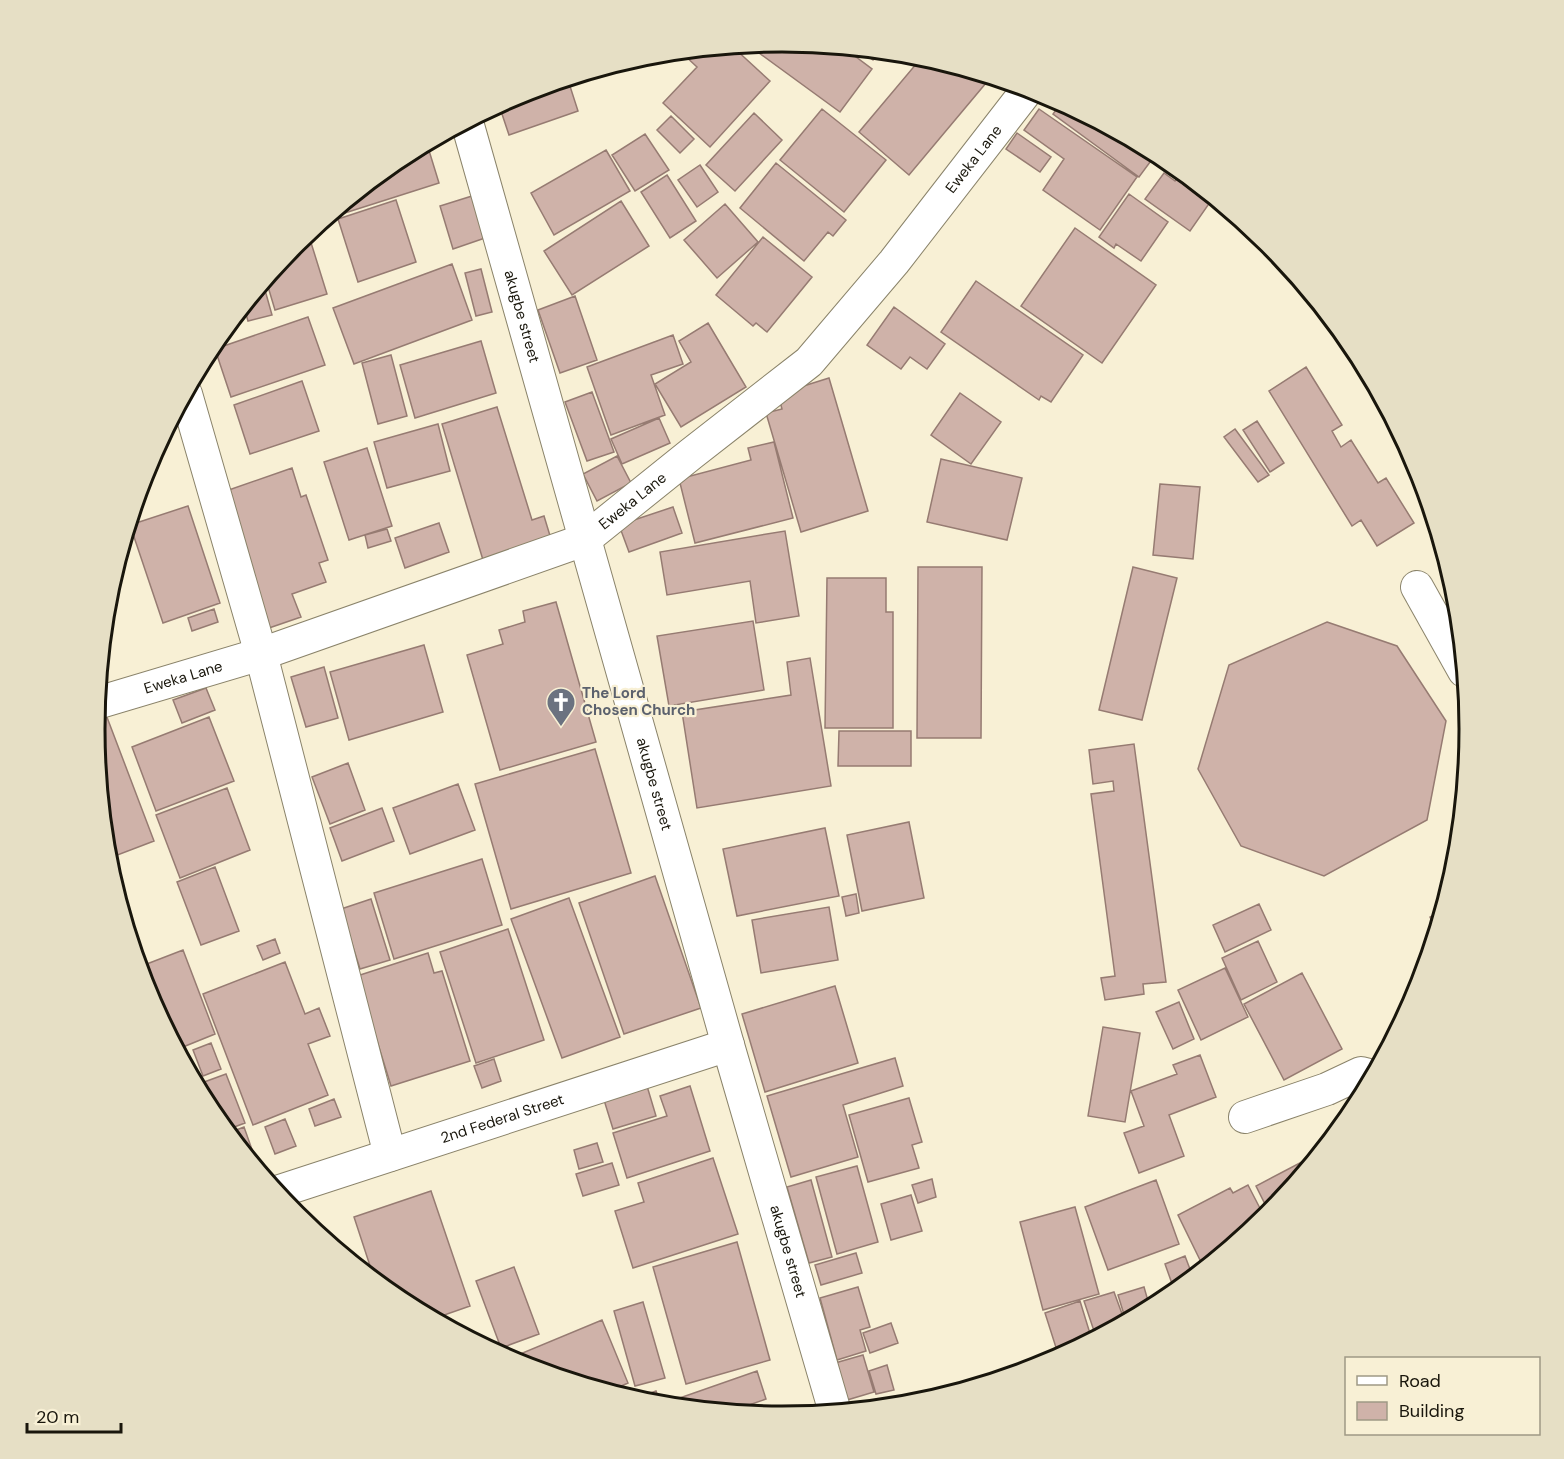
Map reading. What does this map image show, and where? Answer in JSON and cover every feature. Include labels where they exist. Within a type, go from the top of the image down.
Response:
[{"type":"street","name":"Eweka Lane","points":[[106,700],[261,654],[585,540],[809,362],[894,262],[1022,97]]},
{"type":"street","name":"akugbe street","points":[[470,129],[728,1045],[833,1404]]},
{"type":"street","points":[[189,404],[261,654],[390,1155]]},
{"type":"street","points":[[1417,588],[1455,654]]},
{"type":"street","name":"2nd Federal Street","points":[[285,1189],[728,1045]]},
{"type":"street","points":[[1245,1117],[1327,1089],[1361,1073],[1364,1074]]},
{"type":"building","points":[[782,52],[856,57],[872,69],[840,112],[759,53]]},
{"type":"building","points":[[740,54],[770,81],[710,147],[663,103],[697,67],[688,59]]},
{"type":"building","points":[[914,66],[985,84],[909,175],[859,132]]},
{"type":"building","points":[[570,86],[578,111],[509,135],[502,114]]},
{"type":"building","points":[[822,109],[886,160],[844,212],[780,160]]},
{"type":"building","points":[[1039,109],[1137,177],[1100,230],[1043,190],[1064,159],[1024,130]]},
{"type":"building","points":[[1056,111],[1081,122],[1121,143],[1150,162],[1139,177],[1053,114]]},
{"type":"building","points":[[754,113],[782,140],[735,191],[706,165]]},
{"type":"building","points":[[671,116],[694,139],[680,153],[657,130]]},
{"type":"building","points":[[1017,133],[1051,157],[1040,172],[1006,149]]},
{"type":"building","points":[[645,134],[669,170],[635,191],[612,155]]},
{"type":"building","points":[[606,150],[630,191],[554,235],[531,193]]},
{"type":"building","points":[[429,152],[439,183],[346,213],[370,192]]},
{"type":"building","points":[[776,163],[846,220],[833,236],[828,232],[804,261],[740,208]]},
{"type":"building","points":[[700,165],[718,192],[697,207],[678,180]]},
{"type":"building","points":[[1164,173],[1194,192],[1209,204],[1190,231],[1145,199]]},
{"type":"building","points":[[667,175],[696,221],[670,238],[641,192]]},
{"type":"building","points":[[1129,194],[1168,222],[1141,261],[1116,244],[1114,248],[1099,237]]},
{"type":"building","points":[[472,196],[485,238],[453,249],[440,206]]},
{"type":"building","points":[[396,200],[416,262],[358,282],[339,219]]},
{"type":"building","points":[[621,201],[649,246],[572,295],[544,251]]},
{"type":"building","points":[[725,204],[758,242],[717,278],[684,240]]},
{"type":"building","points":[[1075,228],[1156,285],[1102,363],[1021,306]]},
{"type":"building","points":[[763,237],[812,277],[767,332],[756,323],[753,326],[716,295]]},
{"type":"building","points":[[311,243],[327,294],[275,310],[269,288]]},
{"type":"building","points":[[452,264],[472,320],[354,364],[333,308]]},
{"type":"building","points":[[481,269],[492,312],[476,316],[465,273]]},
{"type":"building","points":[[976,281],[1083,355],[1051,402],[1041,396],[1039,400],[941,332]]},
{"type":"building","points":[[266,292],[272,315],[248,321],[246,315]]},
{"type":"building","points":[[575,296],[597,360],[560,373],[538,310]]},
{"type":"building","points":[[894,307],[945,344],[927,369],[910,357],[901,369],[867,345]]},
{"type":"building","points":[[308,317],[325,365],[231,397],[217,356],[224,346]]},
{"type":"building","points":[[708,323],[746,387],[681,427],[655,384],[691,362],[679,341]]},
{"type":"building","points":[[673,335],[683,364],[651,375],[665,415],[611,435],[587,367]]},
{"type":"building","points":[[481,341],[496,393],[415,418],[400,365]]},
{"type":"building","points":[[391,355],[407,416],[378,424],[362,363]]},
{"type":"building","points":[[1306,367],[1342,425],[1332,431],[1341,447],[1351,440],[1378,483],[1386,478],[1414,523],[1377,546],[1361,520],[1352,526],[1269,391]]},
{"type":"building","points":[[829,378],[868,511],[801,532],[766,413],[782,409],[778,394]]},
{"type":"building","points":[[302,381],[319,431],[250,454],[234,405]]},
{"type":"building","points":[[592,392],[614,452],[587,461],[565,402]]},
{"type":"building","points":[[960,393],[1001,422],[971,464],[931,435]]},
{"type":"building","points":[[497,407],[532,520],[544,516],[551,539],[483,560],[442,424]]},
{"type":"building","points":[[659,418],[670,443],[622,464],[611,439]]},
{"type":"building","points":[[1257,421],[1284,463],[1270,472],[1243,430]]},
{"type":"building","points":[[438,424],[450,471],[387,488],[374,442]]},
{"type":"building","points":[[1235,429],[1269,475],[1258,482],[1224,437]]},
{"type":"building","points":[[774,442],[793,518],[695,543],[679,479],[751,460],[748,448]]},
{"type":"building","points":[[367,448],[392,526],[349,540],[324,462]]},
{"type":"building","points":[[617,456],[631,483],[597,501],[583,474]]},
{"type":"building","points":[[941,459],[1022,478],[1007,540],[927,522]]},
{"type":"building","points":[[292,468],[301,497],[306,495],[328,560],[319,563],[326,582],[292,594],[301,617],[269,628],[223,492]]},
{"type":"building","points":[[1160,484],[1200,487],[1193,559],[1153,555]]},
{"type":"building","points":[[188,506],[220,603],[163,623],[134,536],[138,522]]},
{"type":"building","points":[[673,507],[682,533],[629,552],[619,525]]},
{"type":"building","points":[[439,523],[449,552],[405,568],[395,538]]},
{"type":"building","points":[[387,529],[391,541],[368,548],[365,535]]},
{"type":"building","points":[[785,531],[799,616],[756,623],[750,581],[667,595],[660,552]]},
{"type":"building","points":[[918,567],[982,567],[981,738],[917,738]]},
{"type":"building","points":[[1133,567],[1177,578],[1142,720],[1099,710]]},
{"type":"building","points":[[827,578],[886,578],[886,612],[893,612],[893,728],[825,728]]},
{"type":"building","points":[[556,602],[596,742],[500,770],[467,655],[503,644],[499,630],[525,622],[523,611]]},
{"type":"building","points":[[214,609],[218,622],[192,631],[188,618]]},
{"type":"building","points":[[753,621],[764,690],[669,706],[657,636]]},
{"type":"building","points":[[1327,622],[1397,646],[1446,721],[1427,820],[1324,876],[1241,846],[1198,769],[1229,665]]},
{"type":"building","points":[[424,645],[443,712],[349,740],[330,672]]},
{"type":"building","points":[[810,658],[831,786],[697,808],[682,712],[791,695],[787,662]]},
{"type":"building","points":[[324,667],[338,718],[306,727],[291,677]]},
{"type":"building","points":[[206,688],[215,710],[182,723],[173,700]]},
{"type":"building","points":[[105,713],[154,841],[117,855],[106,774]]},
{"type":"building","points":[[209,717],[234,781],[156,811],[132,747]]},
{"type":"building","points":[[839,731],[911,731],[911,766],[838,766]]},
{"type":"building","points":[[1134,744],[1166,982],[1143,984],[1144,994],[1105,1000],[1101,978],[1115,976],[1091,794],[1114,791],[1113,781],[1093,784],[1089,750]]},
{"type":"building","points":[[595,749],[631,873],[511,909],[475,784]]},
{"type":"building","points":[[348,763],[365,810],[330,824],[312,777]]},
{"type":"building","points":[[458,784],[475,830],[410,854],[393,808]]},
{"type":"building","points":[[227,788],[250,850],[180,878],[156,815]]},
{"type":"building","points":[[382,808],[394,841],[342,861],[330,828]]},
{"type":"building","points":[[909,822],[924,898],[862,911],[847,835]]},
{"type":"building","points":[[825,828],[839,896],[737,916],[723,849]]},
{"type":"building","points":[[482,859],[502,925],[394,959],[374,893]]},
{"type":"building","points":[[215,867],[239,931],[201,945],[177,882]]},
{"type":"building","points":[[655,876],[701,1008],[624,1034],[579,903]]},
{"type":"building","points":[[856,894],[859,913],[846,916],[842,897]]},
{"type":"building","points":[[569,898],[620,1037],[562,1058],[511,919]]},
{"type":"building","points":[[371,899],[390,960],[360,969],[341,909]]},
{"type":"building","points":[[1259,904],[1271,930],[1225,952],[1213,925]]},
{"type":"building","points":[[829,907],[838,960],[761,973],[752,920]]},
{"type":"building","points":[[508,929],[544,1040],[476,1063],[440,952]]},
{"type":"building","points":[[275,939],[280,953],[263,960],[257,946]]},
{"type":"building","points":[[1258,941],[1277,982],[1241,1000],[1222,958]]},
{"type":"building","points":[[183,950],[215,1034],[184,1046],[147,964]]},
{"type":"building","points":[[428,953],[434,973],[442,971],[470,1061],[391,1086],[357,976]]},
{"type":"building","points":[[285,962],[305,1014],[319,1008],[330,1036],[308,1044],[328,1095],[253,1125],[203,994]]},
{"type":"building","points":[[1225,968],[1248,1017],[1201,1040],[1178,990]]},
{"type":"building","points":[[1302,973],[1342,1049],[1284,1080],[1244,1004]]},
{"type":"building","points":[[835,986],[858,1063],[765,1092],[742,1014]]},
{"type":"building","points":[[1179,1002],[1194,1039],[1173,1049],[1156,1012]]},
{"type":"building","points":[[1103,1027],[1140,1033],[1125,1122],[1088,1116]]},
{"type":"building","points":[[211,1043],[221,1069],[203,1076],[193,1050]]},
{"type":"building","points":[[1200,1055],[1216,1097],[1169,1115],[1184,1156],[1139,1173],[1124,1133],[1144,1126],[1131,1091],[1177,1074],[1173,1065]]},
{"type":"building","points":[[895,1058],[903,1086],[843,1105],[858,1157],[791,1177],[767,1096]]},
{"type":"building","points":[[494,1059],[501,1081],[482,1088],[474,1066]]},
{"type":"building","points":[[226,1074],[245,1123],[234,1127],[204,1082]]},
{"type":"building","points":[[647,1086],[656,1116],[613,1129],[604,1100]]},
{"type":"building","points":[[690,1086],[710,1151],[627,1178],[613,1133],[667,1116],[660,1096]]},
{"type":"building","points":[[909,1098],[922,1142],[912,1145],[919,1168],[868,1182],[849,1115]]},
{"type":"building","points":[[334,1099],[341,1117],[315,1126],[309,1109]]},
{"type":"building","points":[[285,1119],[296,1146],[275,1154],[265,1127]]},
{"type":"building","points":[[244,1127],[253,1151],[245,1142],[236,1130]]},
{"type":"building","points":[[597,1143],[603,1162],[579,1169],[574,1150]]},
{"type":"building","points":[[713,1158],[738,1234],[633,1268],[615,1211],[644,1202],[638,1183]]},
{"type":"building","points":[[1303,1161],[1265,1204],[1256,1186]]},
{"type":"building","points":[[612,1163],[619,1185],[583,1196],[576,1174]]},
{"type":"building","points":[[857,1166],[878,1242],[837,1254],[816,1177]]},
{"type":"building","points":[[932,1179],[936,1197],[918,1203],[912,1185]]},
{"type":"building","points":[[811,1180],[832,1257],[809,1263],[787,1187]]},
{"type":"building","points":[[1156,1180],[1179,1244],[1108,1270],[1085,1207]]},
{"type":"building","points":[[1248,1185],[1260,1209],[1201,1261],[1178,1215],[1230,1188],[1233,1193]]},
{"type":"building","points":[[431,1191],[470,1306],[442,1316],[371,1267],[354,1217]]},
{"type":"building","points":[[911,1195],[922,1231],[891,1240],[881,1204]]},
{"type":"building","points":[[1075,1207],[1099,1294],[1043,1310],[1020,1222]]},
{"type":"building","points":[[737,1242],[770,1360],[686,1384],[653,1267]]},
{"type":"building","points":[[856,1253],[862,1273],[821,1285],[815,1265]]},
{"type":"building","points":[[1185,1256],[1190,1270],[1172,1283],[1165,1264]]},
{"type":"building","points":[[514,1267],[539,1334],[505,1347],[500,1345],[476,1281]]},
{"type":"building","points":[[858,1287],[870,1327],[860,1330],[866,1351],[837,1360],[820,1298]]},
{"type":"building","points":[[1144,1287],[1147,1299],[1124,1314],[1118,1295]]},
{"type":"building","points":[[1114,1292],[1122,1315],[1094,1330],[1084,1301]]},
{"type":"building","points":[[1080,1301],[1090,1332],[1056,1348],[1045,1313]]},
{"type":"building","points":[[643,1302],[665,1378],[635,1386],[614,1311]]},
{"type":"building","points":[[602,1320],[628,1383],[621,1386],[607,1383],[564,1371],[520,1354]]},
{"type":"building","points":[[891,1323],[898,1343],[870,1353],[863,1333]]},
{"type":"building","points":[[863,1355],[874,1392],[847,1400],[835,1363]]},
{"type":"building","points":[[887,1365],[894,1390],[876,1394],[869,1371]]},
{"type":"building","points":[[757,1371],[766,1399],[748,1405],[679,1398]]},
{"type":"place","name":"The Lord Chosen Church","points":[[561,728]]}]
